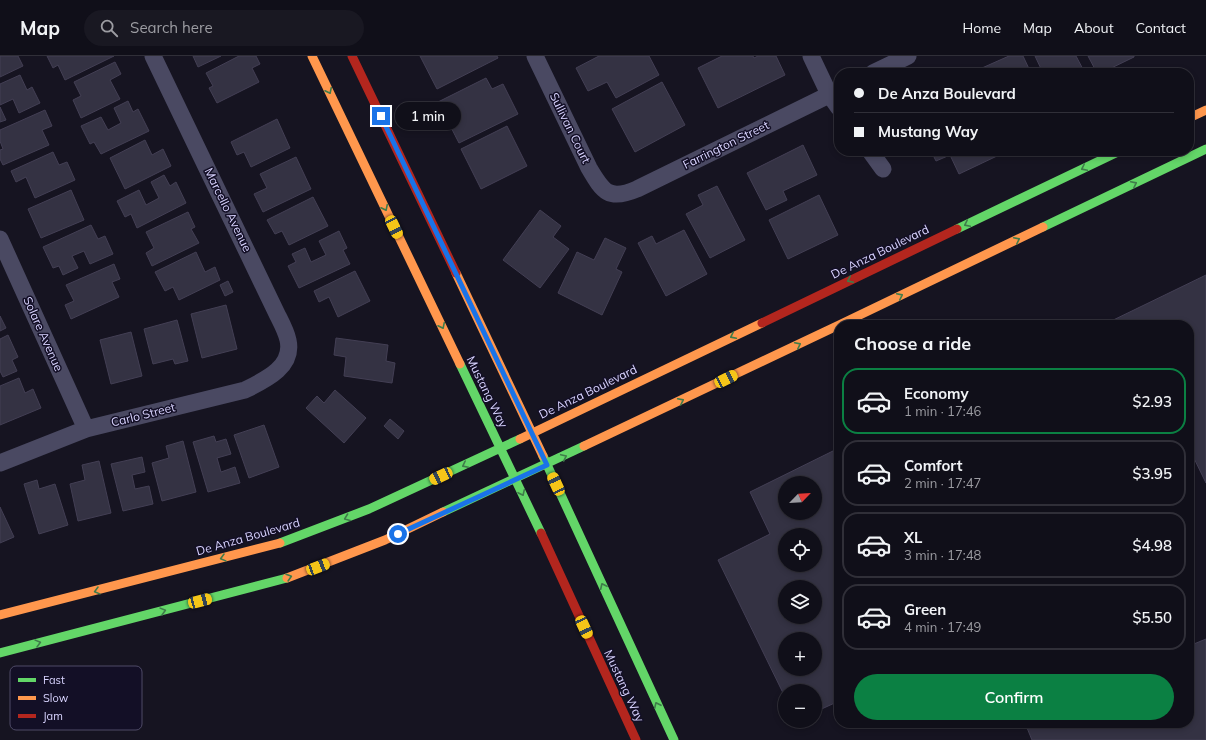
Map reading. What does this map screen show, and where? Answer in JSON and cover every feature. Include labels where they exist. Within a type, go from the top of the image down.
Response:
[{"type":"street","name":"Marcello Avenue","points":[[153,56],[288,340],[289,353],[283,366]]},
{"type":"street","name":"Mustang Way","points":[[312,56],[516,480],[636,740]]},
{"type":"street","name":"Mustang Way","points":[[352,56],[532,432],[674,740]]},
{"type":"street","name":"Sullivan Court","points":[[535,56],[589,168],[599,185],[612,194]]},
{"type":"street","points":[[811,56],[834,92]]},
{"type":"street","points":[[883,68],[908,56]]},
{"type":"street","name":"Farrington Street","points":[[612,194],[625,194],[834,92]]},
{"type":"street","points":[[1194,116],[1206,110]]},
{"type":"street","points":[[1194,155],[1206,149]]},
{"type":"street","points":[[874,156],[883,169]]},
{"type":"street","name":"De Anza Boulevard","points":[[0,615],[283,542],[370,509],[455,470],[500,447],[1110,156]]},
{"type":"street","points":[[849,320],[1191,156]]},
{"type":"street","name":"Solare Avenue","points":[[0,239],[86,429]]},
{"type":"street","points":[[0,653],[291,577],[385,540],[516,480],[834,327]]},
{"type":"street","name":"Carlo Street","points":[[0,462],[86,429],[245,390],[264,381],[283,366]]},
{"type":"building","points":[[0,56],[18,56],[23,66],[0,77]]},
{"type":"building","points":[[47,56],[114,56],[65,80],[58,65],[53,68]]},
{"type":"building","points":[[193,56],[221,56],[198,67]]},
{"type":"building","points":[[239,56],[256,56],[260,64],[252,68],[259,82],[217,103],[209,88],[213,86],[206,73]]},
{"type":"building","points":[[420,56],[497,56],[498,58],[437,89]]},
{"type":"building","points":[[599,56],[649,56],[659,75],[616,98],[607,82],[588,91],[576,68]]},
{"type":"building","points":[[722,56],[753,56],[754,58],[758,56],[776,56],[785,75],[718,108],[698,68]]},
{"type":"building","points":[[1009,56],[1023,56],[1029,68],[982,68]]},
{"type":"building","points":[[1035,56],[1076,56],[1082,68],[1041,68]]},
{"type":"building","points":[[1088,56],[1134,56],[1111,68],[1094,68]]},
{"type":"building","points":[[115,62],[121,74],[110,80],[120,99],[81,118],[73,100],[81,96],[74,82]]},
{"type":"building","points":[[20,75],[27,90],[32,87],[40,103],[19,113],[13,99],[0,105],[0,84]]},
{"type":"building","points":[[486,78],[492,89],[503,84],[518,114],[459,143],[438,102]]},
{"type":"building","points":[[662,82],[685,125],[635,152],[612,109]]},
{"type":"building","points":[[128,101],[133,112],[138,109],[149,131],[101,154],[94,142],[90,144],[81,126],[101,117],[108,130],[121,123],[114,108]]},
{"type":"building","points":[[0,107],[6,120],[0,122]]},
{"type":"building","points":[[45,110],[52,126],[42,130],[49,145],[3,165],[0,159],[0,150],[3,149],[0,141],[0,130]]},
{"type":"building","points":[[277,119],[290,148],[251,167],[244,152],[237,155],[231,142]]},
{"type":"building","points":[[507,126],[527,166],[481,189],[461,149]]},
{"type":"building","points":[[145,140],[152,155],[163,149],[171,166],[125,189],[110,158]]},
{"type":"building","points":[[803,145],[817,175],[783,191],[787,200],[766,210],[747,173]]},
{"type":"building","points":[[53,152],[59,165],[67,162],[75,180],[35,198],[26,177],[16,182],[11,171]]},
{"type":"building","points":[[934,156],[948,156],[936,161]]},
{"type":"building","points":[[950,156],[997,156],[959,174]]},
{"type":"building","points":[[296,157],[311,189],[263,212],[254,194],[267,188],[260,174]]},
{"type":"building","points":[[164,175],[170,186],[176,182],[186,203],[137,228],[131,214],[125,217],[117,201],[139,190],[146,205],[159,198],[151,182]]},
{"type":"building","points":[[717,186],[745,240],[710,258],[686,214],[703,205],[698,195]]},
{"type":"building","points":[[71,190],[84,220],[41,238],[28,209]]},
{"type":"building","points":[[819,195],[838,235],[788,259],[769,220]]},
{"type":"building","points":[[313,197],[328,226],[289,245],[282,231],[275,234],[267,220]]},
{"type":"building","points":[[540,210],[561,226],[553,237],[569,249],[540,288],[503,260]]},
{"type":"building","points":[[188,212],[195,227],[191,229],[199,243],[152,266],[146,253],[154,248],[146,232]]},
{"type":"building","points":[[91,225],[98,239],[105,236],[113,254],[90,264],[84,251],[72,256],[78,268],[63,275],[59,266],[53,268],[43,247]]},
{"type":"building","points":[[684,230],[707,274],[666,296],[638,243],[652,236],[656,244]]},
{"type":"building","points":[[339,231],[347,248],[343,250],[350,264],[299,288],[288,266],[296,262],[292,254],[305,248],[311,262],[326,255],[319,241]]},
{"type":"building","points":[[605,238],[626,248],[616,269],[622,272],[602,315],[558,293],[577,252],[594,260]]},
{"type":"building","points":[[196,252],[205,272],[215,267],[220,280],[179,300],[173,287],[165,291],[155,272]]},
{"type":"building","points":[[114,264],[120,279],[112,282],[119,297],[71,319],[65,305],[74,301],[66,285]]},
{"type":"building","points":[[355,271],[370,301],[338,317],[329,297],[319,302],[314,291]]},
{"type":"building","points":[[1206,275],[1206,483],[1194,458],[1194,320],[1113,320]]},
{"type":"building","points":[[228,281],[233,292],[225,296],[220,285]]},
{"type":"building","points":[[226,305],[237,349],[202,358],[191,314]]},
{"type":"building","points":[[0,316],[6,328],[0,331]]},
{"type":"building","points":[[177,320],[188,361],[175,364],[173,359],[153,364],[144,329]]},
{"type":"building","points":[[131,332],[142,376],[111,384],[100,340]]},
{"type":"building","points":[[8,335],[18,357],[12,360],[17,371],[3,377],[0,371],[0,339]]},
{"type":"building","points":[[336,338],[388,345],[386,361],[395,363],[392,383],[344,376],[346,357],[334,355]]},
{"type":"building","points":[[19,378],[25,393],[33,389],[41,408],[0,425],[0,386]]},
{"type":"building","points":[[335,390],[366,418],[344,443],[306,408],[317,396],[324,403]]},
{"type":"building","points":[[390,419],[404,431],[398,439],[384,426]]},
{"type":"building","points":[[264,425],[279,467],[249,478],[234,435]]},
{"type":"building","points":[[214,436],[216,442],[226,439],[231,454],[217,458],[221,472],[235,467],[240,483],[208,492],[193,442]]},
{"type":"building","points":[[183,441],[196,492],[162,501],[152,463],[169,458],[166,446]]},
{"type":"building","points":[[834,450],[834,703],[822,709],[822,684],[779,684],[718,560],[770,534],[750,492],[778,478],[778,520],[822,520],[822,476],[782,476]]},
{"type":"building","points":[[142,457],[145,472],[132,475],[135,489],[149,486],[153,504],[123,511],[111,464]]},
{"type":"building","points":[[99,461],[111,513],[78,521],[70,484],[85,480],[82,465]]},
{"type":"building","points":[[37,480],[39,489],[55,484],[68,525],[39,534],[24,484]]},
{"type":"building","points":[[0,507],[14,537],[0,543]]},
{"type":"building","points":[[1206,639],[1206,740],[1032,740],[1027,728],[1194,728],[1194,644]]},
{"type":"traffic: fast","points":[[1194,155],[1206,149]]},
{"type":"traffic: fast","points":[[957,229],[1110,156]]},
{"type":"traffic: fast","points":[[1043,227],[1191,156]]},
{"type":"traffic: fast","points":[[460,364],[541,533]]},
{"type":"traffic: fast","points":[[280,543],[369,509],[520,439]]},
{"type":"traffic: fast","points":[[443,512],[584,446]]},
{"type":"traffic: fast","points":[[543,456],[674,740]]},
{"type":"traffic: fast","points":[[0,653],[287,578]]},
{"type":"traffic: slow","points":[[312,56],[460,364]]},
{"type":"traffic: slow","points":[[1194,116],[1206,110]]},
{"type":"traffic: slow","points":[[849,320],[1043,227]]},
{"type":"traffic: slow","points":[[456,273],[543,456]]},
{"type":"traffic: slow","points":[[520,439],[762,323]]},
{"type":"traffic: slow","points":[[584,446],[834,327]]},
{"type":"traffic: slow","points":[[287,578],[385,540],[443,512]]},
{"type":"traffic: slow","points":[[0,615],[280,543]]},
{"type":"traffic: jam","points":[[352,56],[456,273]]},
{"type":"traffic: jam","points":[[762,323],[957,229]]},
{"type":"traffic: jam","points":[[541,533],[636,740]]},
{"type":"route","points":[[381,116],[547,465],[398,534]]}]
